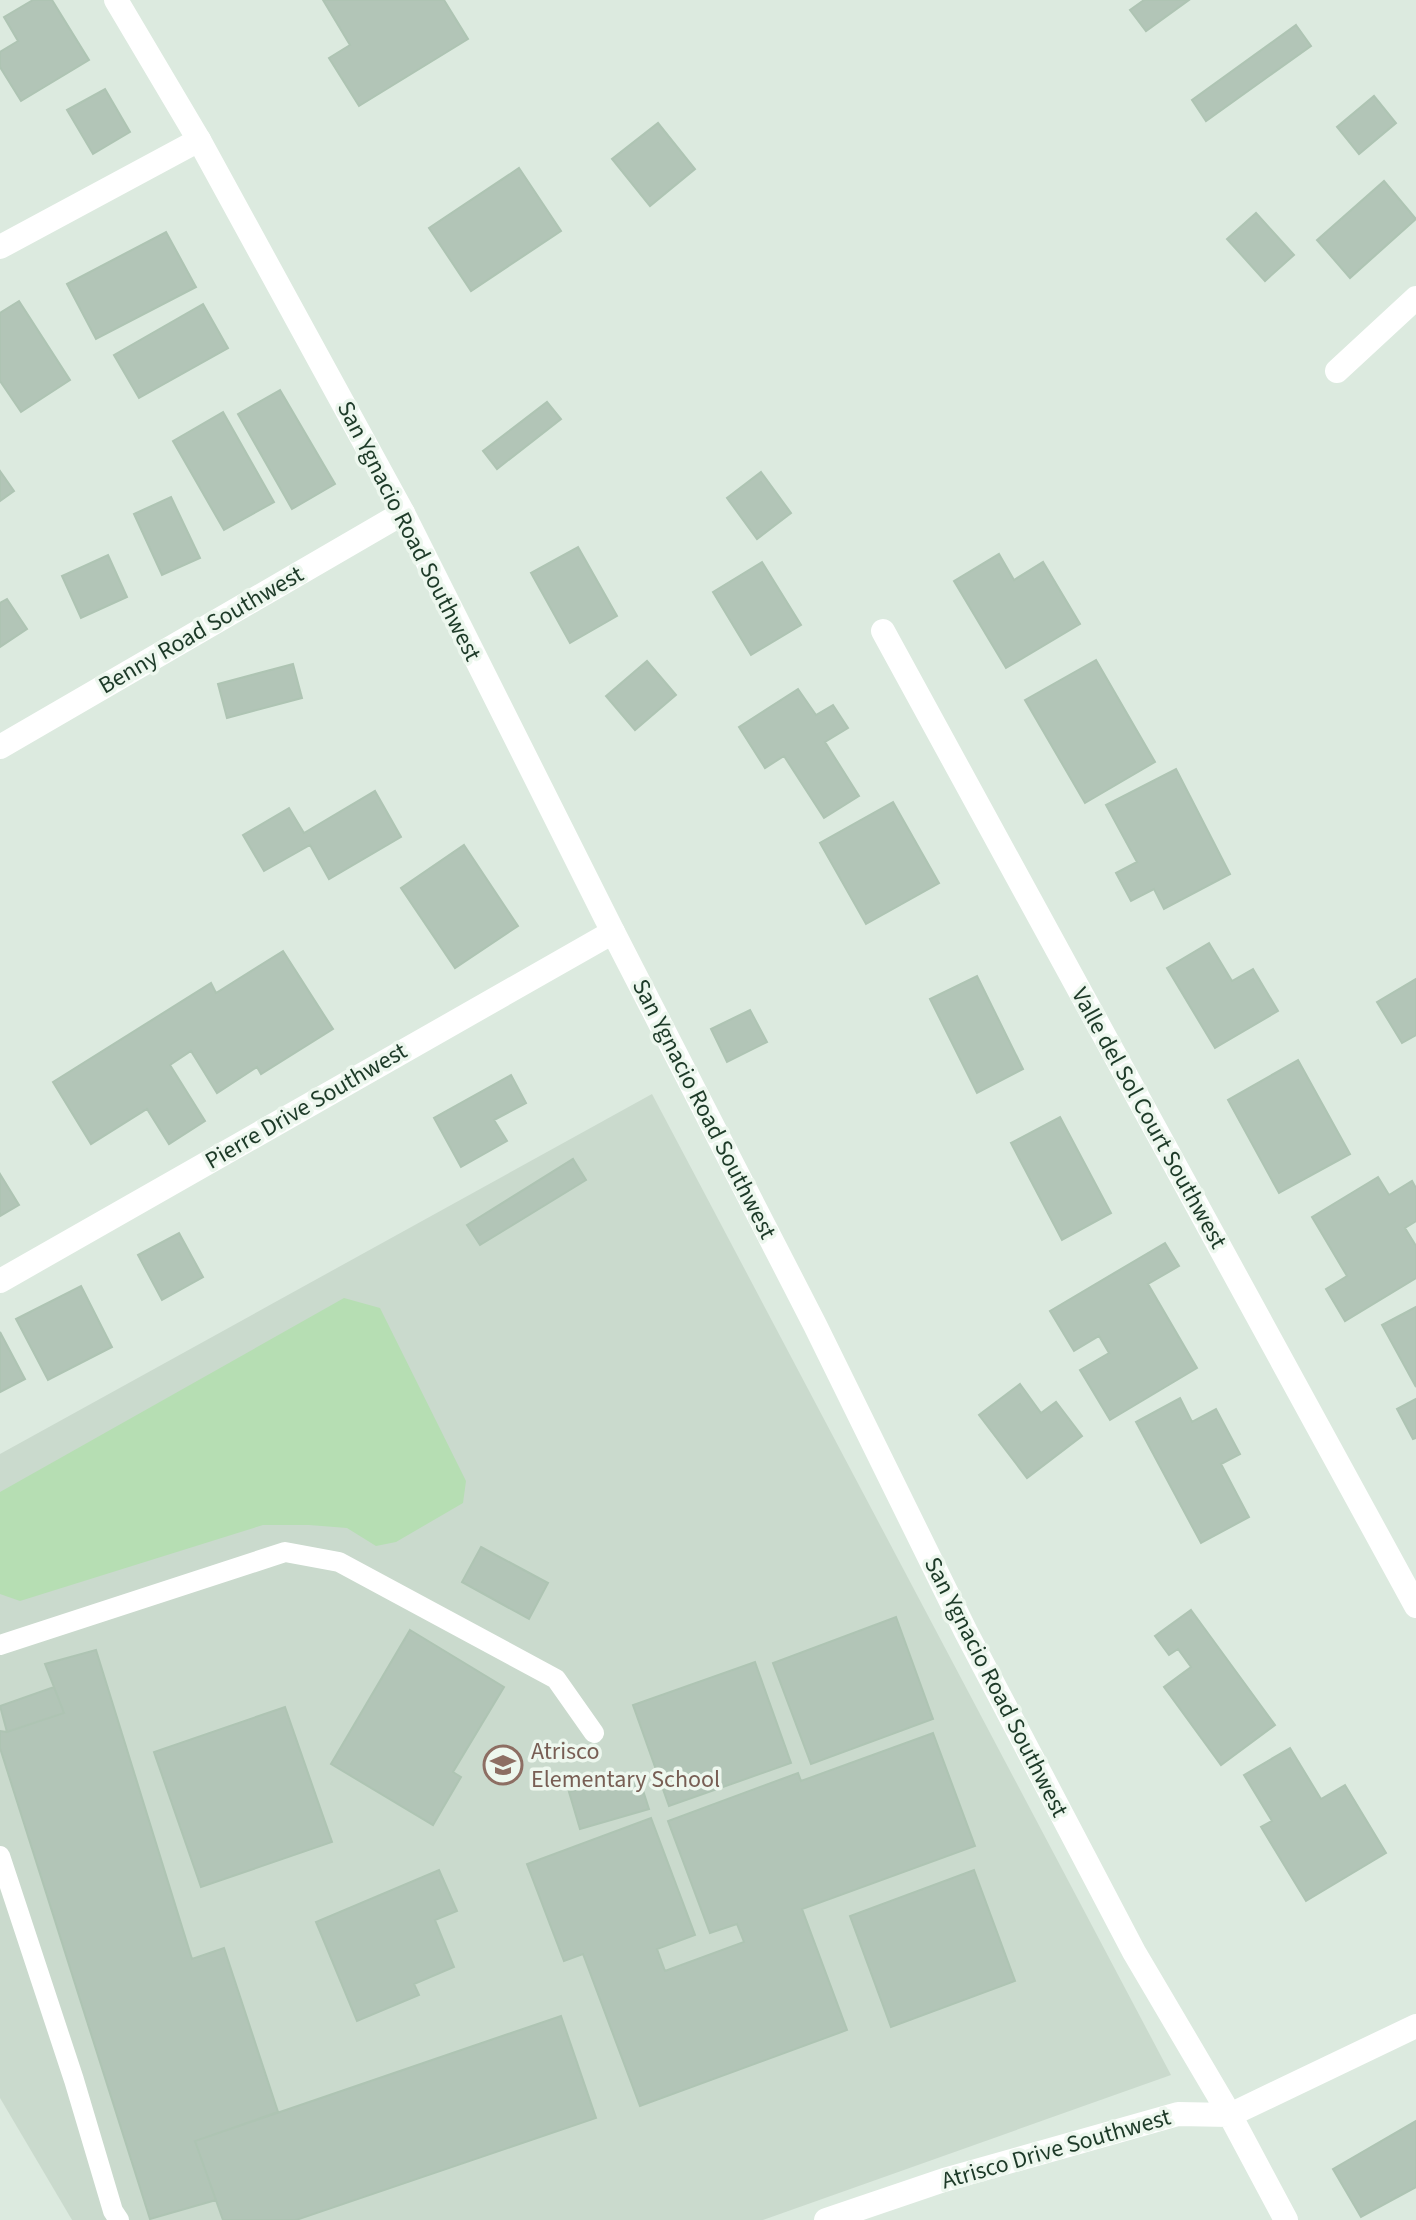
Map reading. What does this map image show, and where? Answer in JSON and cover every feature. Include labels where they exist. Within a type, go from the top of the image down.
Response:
[{"type":"street","name":"San Ygnacio Road Southwest","points":[[116,0],[199,140],[403,513],[815,1325],[966,1632],[1134,1952],[1230,2115],[1286,2220]]},
{"type":"street","points":[[0,247],[199,140]]},
{"type":"street","points":[[1337,371],[1416,298]]},
{"type":"street","name":"Benny Road Southwest","points":[[0,747],[403,513]]},
{"type":"street","name":"Valle del Sol Court Southwest","points":[[883,631],[1416,1606]]},
{"type":"street","name":"Pierre Drive Southwest","points":[[0,1281],[613,932]]},
{"type":"street","name":"Atrisco Drive Southwest","points":[[826,2220],[944,2180],[1178,2114],[1230,2115],[1416,2026]]},
{"type":"lane","points":[[0,1645],[285,1552],[339,1562],[556,1679],[594,1733]]},
{"type":"lane","points":[[0,1856],[74,2080],[113,2211],[119,2220]]},
{"type":"shaded area","name":"Atrisco Elementary School","points":[[652,1094],[1171,2075],[763,2220],[72,2220],[0,2098],[0,1454]]},
{"type":"green space","points":[[344,1298],[380,1308],[466,1481],[463,1503],[396,1542],[376,1546],[347,1528],[263,1525],[20,1601],[0,1594],[0,1492]]},
{"type":"building","points":[[33,0],[52,0],[89,60],[21,101],[0,67],[0,52],[18,41],[4,17]]},
{"type":"building","points":[[323,0],[444,0],[468,39],[359,106],[329,58],[350,45]]},
{"type":"building","points":[[1144,0],[1189,0],[1146,31],[1130,10]]},
{"type":"building","points":[[1296,25],[1311,46],[1206,121],[1192,100]]},
{"type":"building","points":[[105,89],[130,132],[93,154],[67,110]]},
{"type":"building","points":[[1374,96],[1396,123],[1359,154],[1337,127]]},
{"type":"building","points":[[658,123],[695,169],[650,206],[612,159]]},
{"type":"building","points":[[519,168],[561,231],[471,291],[429,228]]},
{"type":"building","points":[[1384,181],[1416,219],[1350,278],[1317,240]]},
{"type":"building","points":[[1256,213],[1294,255],[1265,281],[1227,239]]},
{"type":"building","points":[[166,232],[196,287],[96,339],[67,284]]},
{"type":"building","points":[[19,301],[70,380],[21,412],[0,381],[0,313]]},
{"type":"building","points":[[203,304],[228,348],[139,398],[114,355]]},
{"type":"building","points":[[280,390],[335,484],[292,509],[238,414]]},
{"type":"building","points":[[547,402],[561,419],[497,469],[483,451]]},
{"type":"building","points":[[223,412],[274,502],[224,530],[173,441]]},
{"type":"building","points":[[0,471],[14,491],[0,501]]},
{"type":"building","points":[[761,472],[791,513],[757,539],[727,498]]},
{"type":"building","points":[[171,497],[200,558],[162,575],[134,514]]},
{"type":"building","points":[[578,547],[617,616],[570,643],[531,573]]},
{"type":"building","points":[[999,554],[1014,580],[1043,562],[1080,624],[1006,668],[954,581]]},
{"type":"building","points":[[108,555],[127,597],[81,618],[62,576]]},
{"type":"building","points":[[762,562],[801,625],[751,655],[713,592]]},
{"type":"building","points":[[7,599],[27,629],[0,647],[0,603]]},
{"type":"building","points":[[1096,660],[1155,762],[1085,803],[1025,700]]},
{"type":"building","points":[[647,661],[676,695],[635,730],[606,696]]},
{"type":"building","points":[[293,664],[302,698],[227,718],[218,684]]},
{"type":"building","points":[[798,689],[816,715],[833,705],[848,728],[825,742],[859,796],[824,818],[784,756],[765,768],[739,727]]},
{"type":"building","points":[[1176,769],[1230,874],[1164,909],[1154,889],[1131,901],[1116,873],[1137,862],[1106,805]]},
{"type":"building","points":[[375,791],[401,837],[329,879],[310,845],[264,871],[243,835],[289,808],[304,833]]},
{"type":"building","points":[[893,802],[939,883],[866,924],[820,843]]},
{"type":"building","points":[[464,845],[518,926],[455,968],[401,888]]},
{"type":"building","points":[[1209,943],[1232,981],[1253,969],[1278,1011],[1215,1048],[1167,968]]},
{"type":"building","points":[[283,951],[333,1029],[261,1074],[257,1067],[217,1093],[191,1051],[170,1065],[205,1121],[169,1144],[147,1109],[91,1144],[53,1082],[211,983],[216,993]]},
{"type":"building","points":[[977,976],[1023,1069],[977,1093],[930,999]]},
{"type":"building","points":[[1416,979],[1416,1035],[1402,1043],[1377,1002]]},
{"type":"building","points":[[750,1010],[767,1042],[727,1062],[711,1029]]},
{"type":"building","points":[[1298,1060],[1350,1154],[1279,1193],[1228,1100]]},
{"type":"building","points":[[511,1075],[526,1103],[494,1120],[507,1141],[461,1167],[434,1118]]},
{"type":"building","points":[[1060,1117],[1111,1213],[1062,1240],[1011,1143]]},
{"type":"building","points":[[573,1159],[586,1180],[480,1245],[467,1225]]},
{"type":"building","points":[[0,1174],[19,1205],[0,1216]]},
{"type":"building","points":[[1378,1177],[1389,1195],[1412,1181],[1416,1188],[1416,1221],[1405,1228],[1416,1246],[1416,1278],[1345,1321],[1326,1289],[1347,1276],[1312,1217]]},
{"type":"building","points":[[179,1233],[203,1277],[162,1300],[138,1255]]},
{"type":"building","points":[[1165,1243],[1179,1266],[1148,1284],[1197,1368],[1110,1420],[1080,1370],[1109,1353],[1099,1336],[1074,1351],[1050,1311]]},
{"type":"building","points":[[81,1286],[112,1347],[48,1380],[16,1319]]},
{"type":"building","points":[[1416,1307],[1416,1387],[1382,1325]]},
{"type":"building","points":[[0,1332],[25,1379],[0,1392]]},
{"type":"building","points":[[1020,1384],[1041,1413],[1056,1402],[1082,1436],[1027,1478],[979,1415]]},
{"type":"building","points":[[1180,1398],[1192,1422],[1216,1409],[1240,1454],[1221,1464],[1249,1517],[1201,1543],[1136,1422]]},
{"type":"building","points":[[1416,1399],[1416,1438],[1413,1439],[1397,1409]]},
{"type":"building","points":[[481,1547],[548,1583],[529,1619],[462,1582]]},
{"type":"building","points":[[1191,1610],[1275,1725],[1221,1765],[1164,1687],[1191,1667],[1178,1649],[1169,1655],[1155,1636]]},
{"type":"building","points":[[896,1617],[933,1719],[811,1764],[773,1663]]},
{"type":"building","points":[[410,1630],[504,1687],[453,1772],[461,1777],[433,1825],[331,1764]]},
{"type":"building","points":[[96,1650],[192,1959],[224,1948],[278,2112],[195,2141],[216,2200],[150,2219],[0,1748],[0,1731],[7,1732],[64,1713],[45,1664]]},
{"type":"building","points":[[755,1662],[791,1763],[669,1806],[633,1705]]},
{"type":"building","points":[[54,1687],[64,1713],[7,1732],[0,1706]]},
{"type":"building","points":[[285,1707],[332,1842],[201,1887],[154,1752]]},
{"type":"building","points":[[933,1733],[975,1846],[802,1909],[847,2030],[640,2106],[583,1954],[564,1961],[527,1864],[651,1818],[695,1935],[657,1949],[665,1971],[744,1942],[737,1924],[710,1933],[668,1821],[798,1773],[801,1781]]},
{"type":"building","points":[[1290,1748],[1321,1799],[1345,1785],[1386,1853],[1306,1901],[1261,1827],[1272,1821],[1244,1775]]},
{"type":"building","points":[[637,1772],[649,1809],[580,1829],[569,1792]]},
{"type":"building","points":[[439,1870],[457,1911],[435,1920],[454,1967],[414,1984],[419,1995],[357,2021],[316,1922]]},
{"type":"building","points":[[974,1870],[1015,1981],[891,2027],[850,1916]]},
{"type":"building","points":[[561,2016],[596,2118],[296,2220],[223,2220],[195,2141]]},
{"type":"building","points":[[1416,2121],[1416,2187],[1361,2217],[1333,2169]]},
{"type":"place","name":"Atrisco Elementary School","points":[[503,1765]]}]
